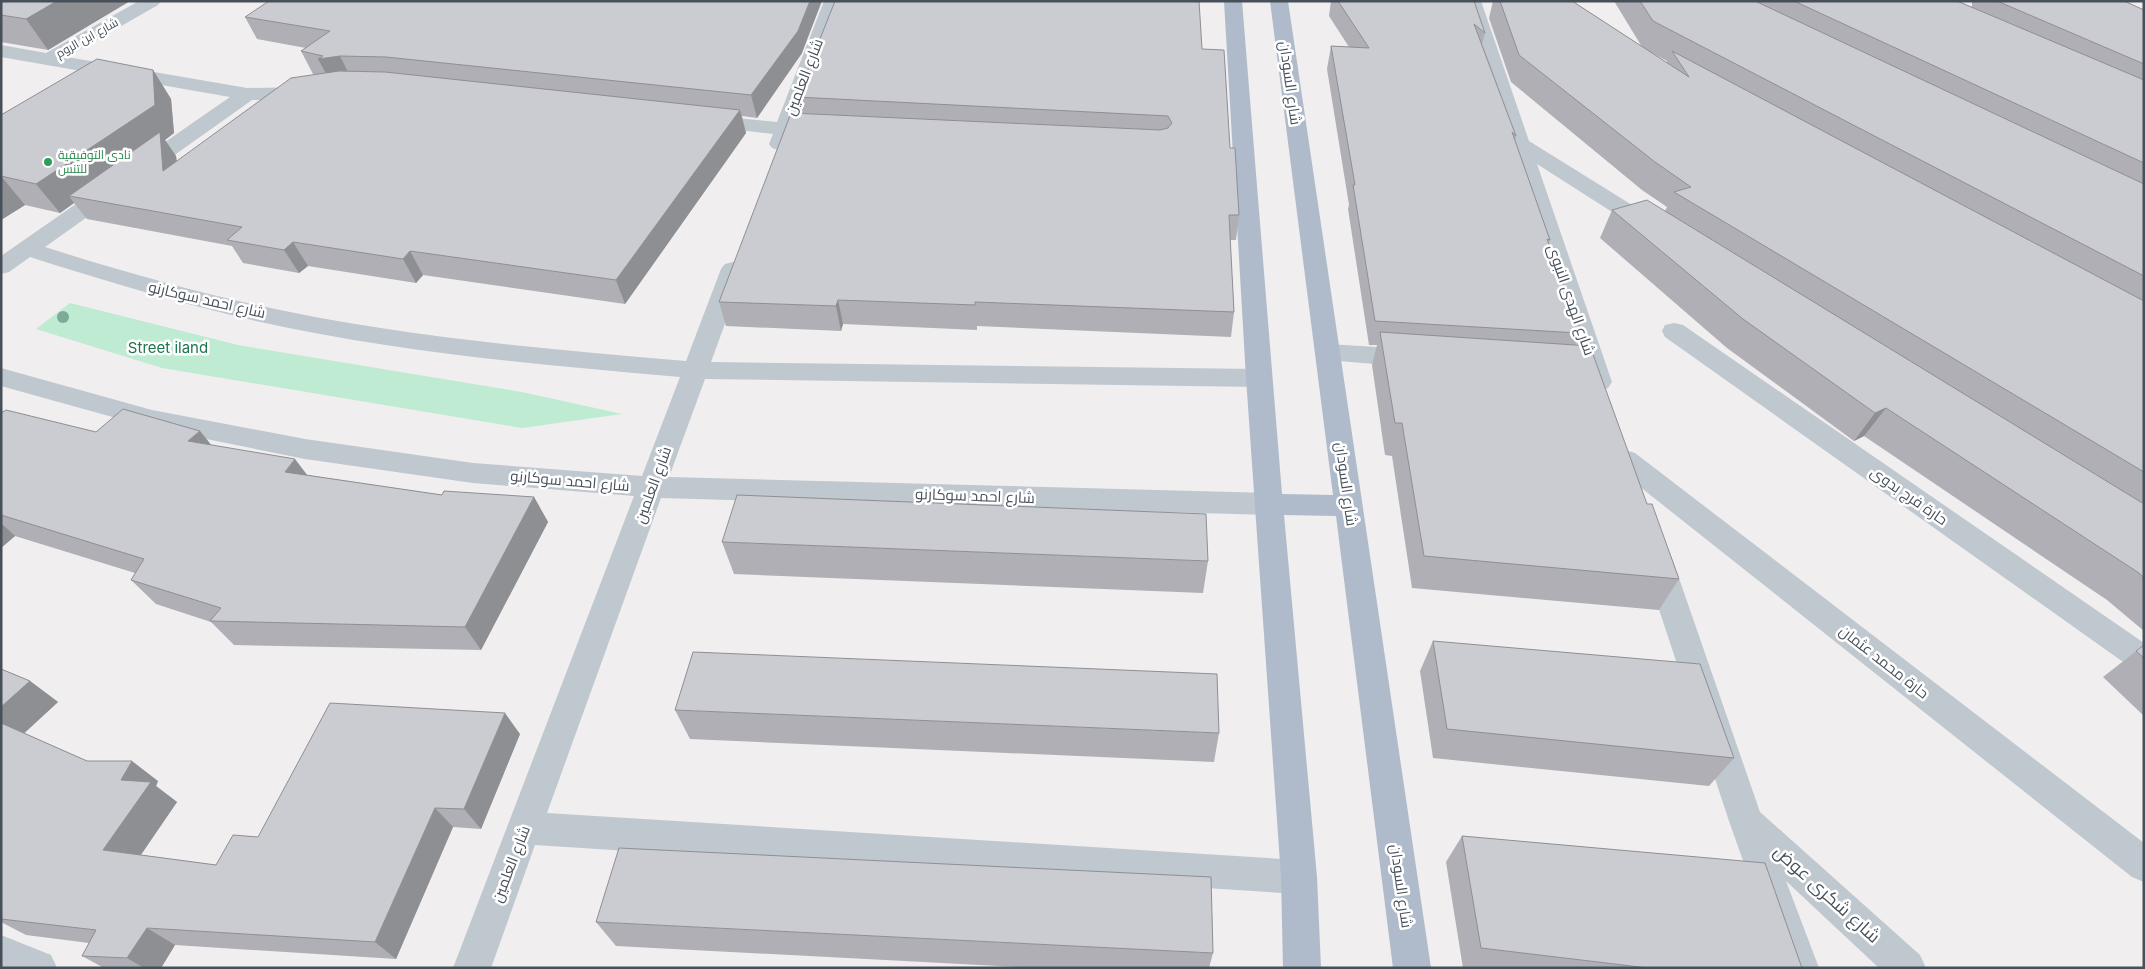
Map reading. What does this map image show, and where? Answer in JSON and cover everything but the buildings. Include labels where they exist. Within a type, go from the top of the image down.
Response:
[{"type":"main road","points":[[1233,1],[1259,378],[1299,876],[1302,968]]},
{"type":"main road","name":"شارع السودان","points":[[1279,1],[1412,968]]},
{"type":"main road","points":[[1270,504],[1349,506]]},
{"type":"street","name":"شارع ابن الروم","points":[[48,60],[152,1]]},
{"type":"street","name":"شارع العلمين","points":[[771,166],[833,1]]},
{"type":"street","name":"شارع الهدى النبوى","points":[[1472,1],[1518,143],[1585,370],[1607,406]]},
{"type":"street","points":[[1,51],[247,94],[300,94],[327,91]]},
{"type":"street","points":[[1,267],[247,94]]},
{"type":"street","points":[[688,119],[785,129],[844,132]]},
{"type":"street","points":[[1518,143],[1670,238]]},
{"type":"street","name":"شارع احمد سوكارنو","points":[[27,249],[135,283],[239,308],[393,338],[540,357],[695,370],[1259,378]]},
{"type":"street","name":"شارع العلمين","points":[[472,968],[740,250]]},
{"type":"street","name":"حارة فرج بدوى","points":[[1674,331],[2144,660]]},
{"type":"street","points":[[1327,352],[1436,360]]},
{"type":"street","name":"شارع احمد سوكارنو","points":[[1,376],[152,418],[305,449],[473,473],[652,487],[1270,504]]},
{"type":"street","name":"حارة محمد عثمان","points":[[1640,506],[1620,446],[2144,865]]},
{"type":"street","points":[[1650,534],[1746,821],[1800,968]]},
{"type":"street","name":"شارع شكرى عوض","points":[[1746,821],[1907,968]]},
{"type":"street","points":[[525,828],[1299,876]]},
{"type":"street","points":[[1,953],[38,968]]},
{"type":"green space","name":"Street iland","points":[[70,303],[238,345],[522,392],[622,414],[522,428],[162,368],[36,329]]},
{"type":"place","name":"نادى التوفيقية للتنس","points":[[48,162]]}]
